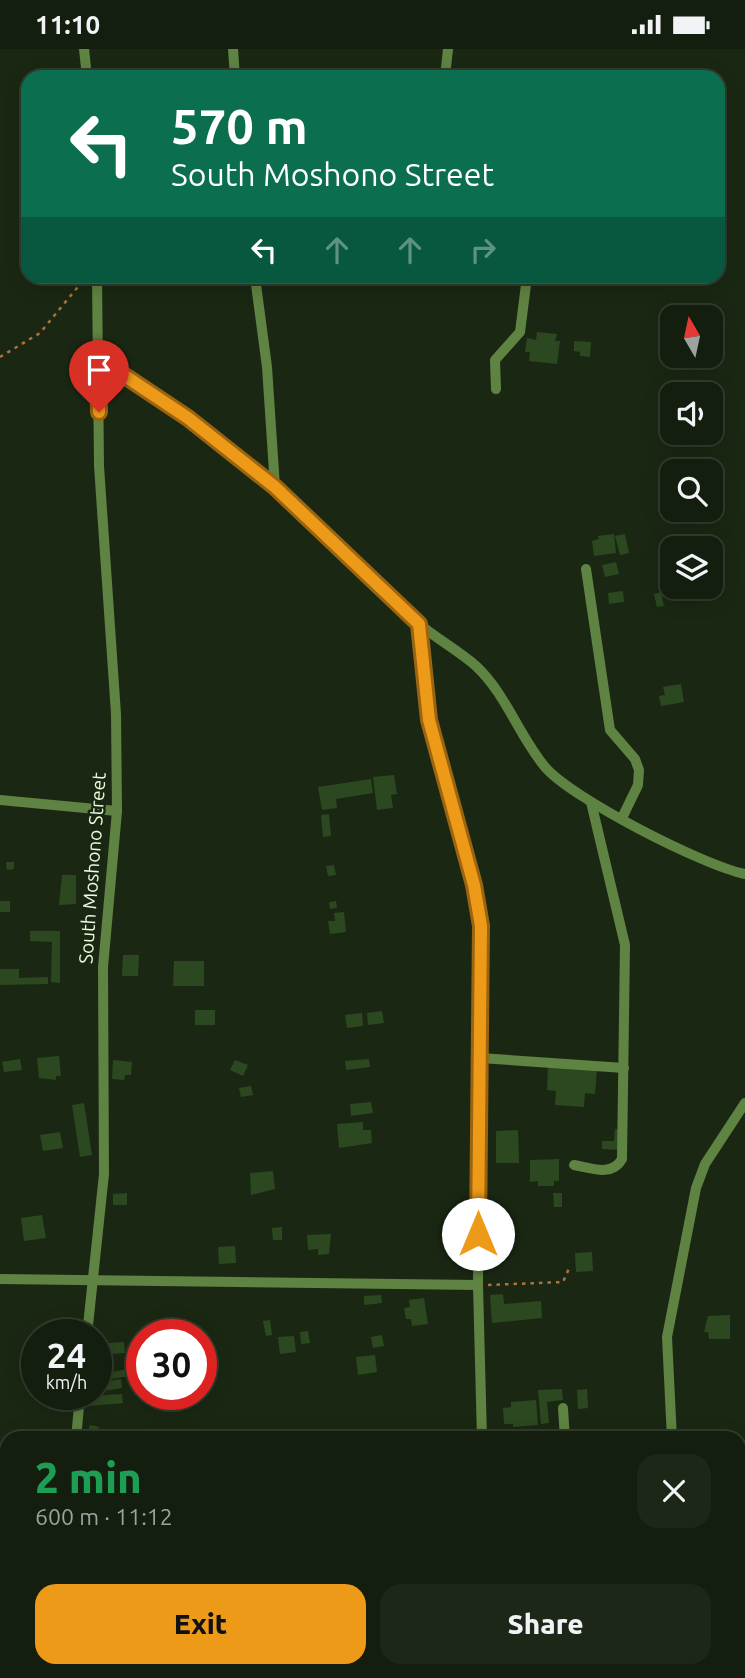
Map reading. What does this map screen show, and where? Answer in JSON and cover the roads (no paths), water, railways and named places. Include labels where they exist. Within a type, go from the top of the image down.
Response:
[{"type":"street","points":[[84,49],[86,70]]},
{"type":"street","points":[[233,49],[234,70]]},
{"type":"street","points":[[445,70],[448,49]]},
{"type":"street","name":"South Moshono Street","points":[[89,1319],[104,1174],[103,967],[117,811],[116,714],[99,466],[97,284]]},
{"type":"street","points":[[256,284],[267,367],[275,487]]},
{"type":"street","points":[[496,389],[495,360],[520,332],[526,284]]},
{"type":"street","points":[[98,358],[188,418],[275,487],[419,624],[479,669],[543,765],[591,802],[715,865],[745,874]]},
{"type":"street","points":[[586,569],[610,730],[635,759],[639,770],[638,785],[622,818]]},
{"type":"street","points":[[419,624],[429,720],[480,912],[478,1285],[482,1431]]},
{"type":"street","points":[[0,800],[117,811]]},
{"type":"street","points":[[574,1165],[607,1170],[620,1163],[625,944],[591,802]]},
{"type":"street","points":[[480,1058],[624,1068]]},
{"type":"street","points":[[671,1431],[667,1337],[696,1188],[705,1164],[745,1103]]},
{"type":"street","points":[[0,1279],[478,1285]]},
{"type":"street","points":[[563,1408],[564,1431]]},
{"type":"street","points":[[77,1431],[79,1410]]}]
